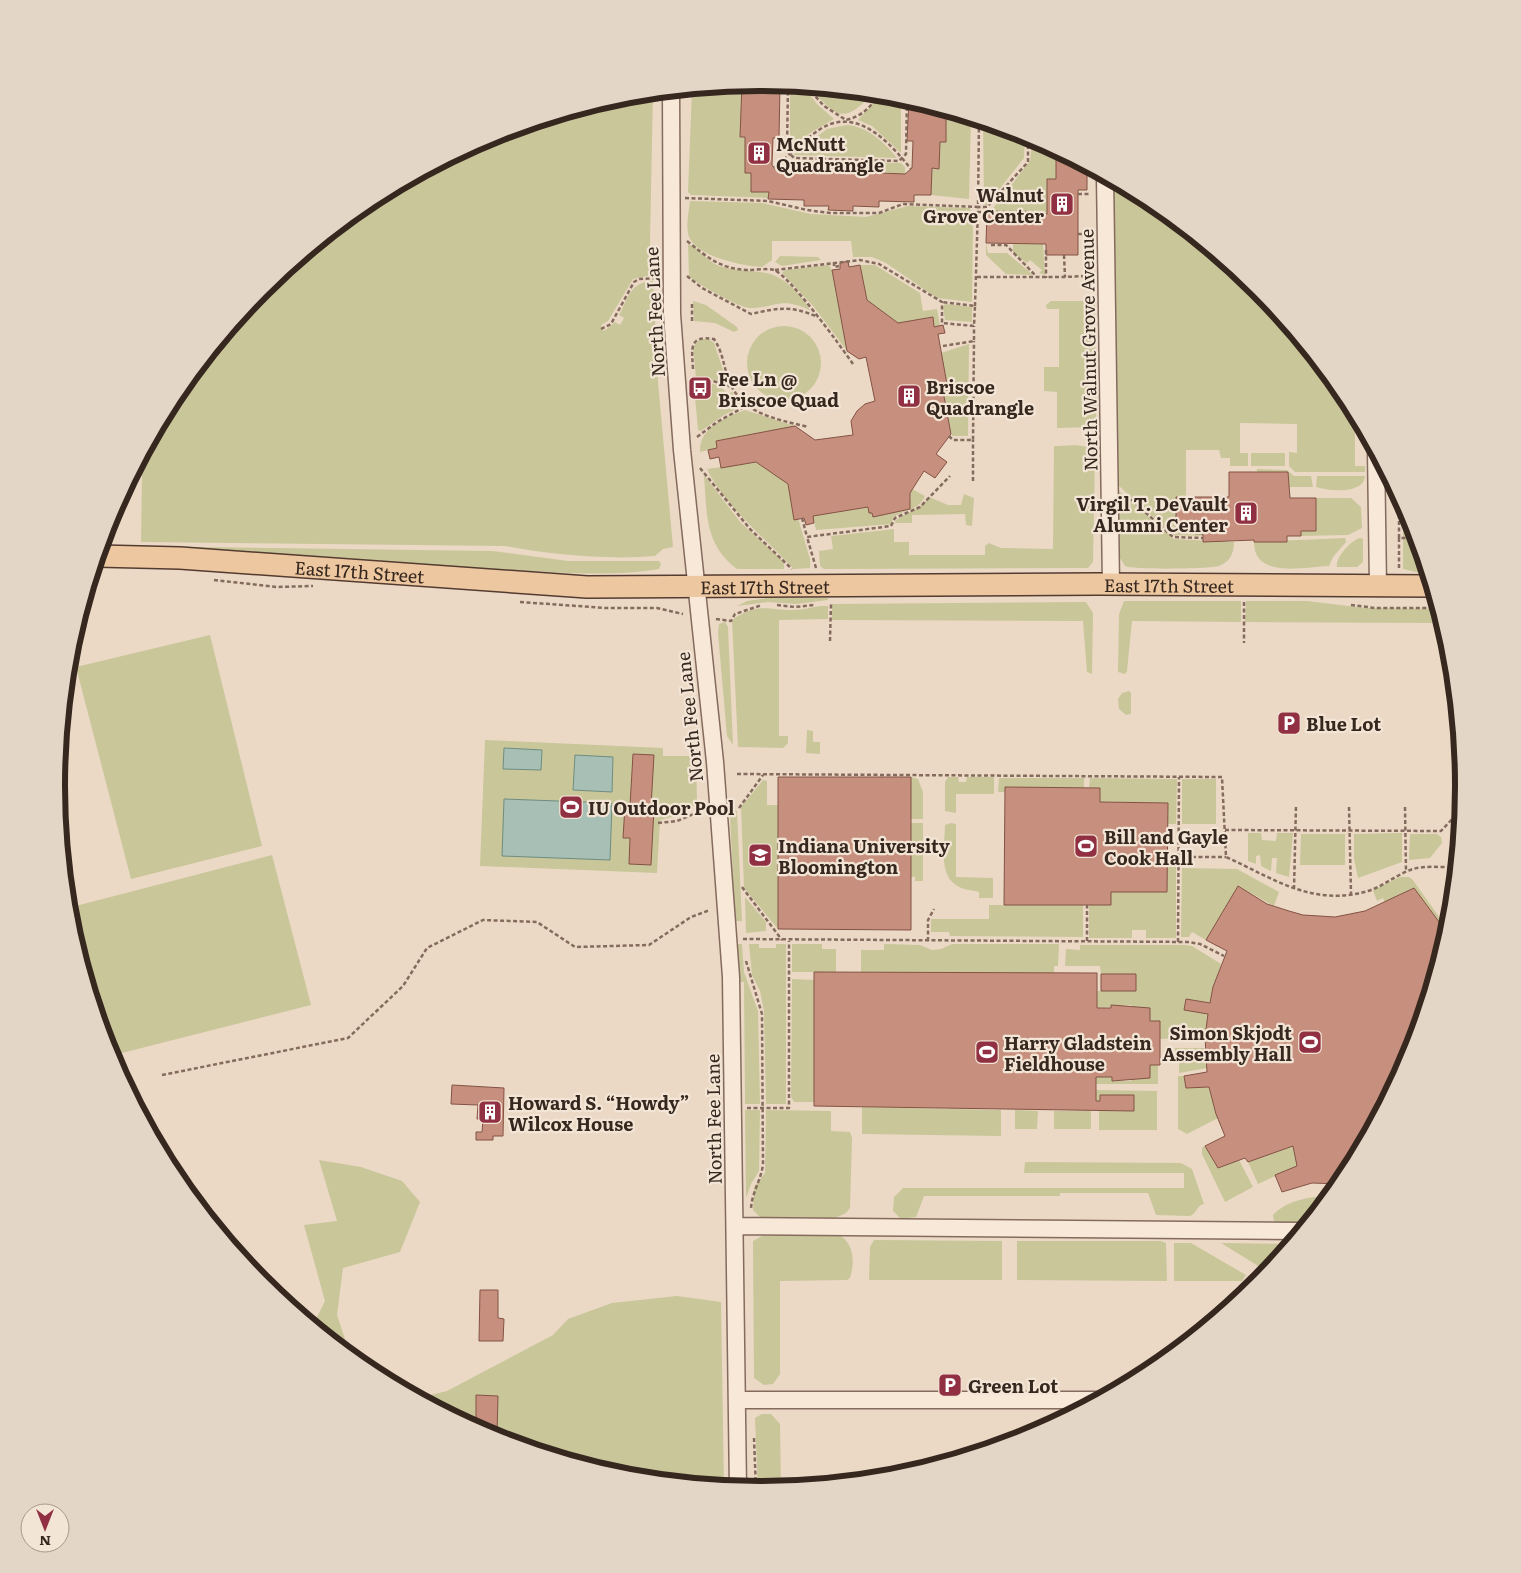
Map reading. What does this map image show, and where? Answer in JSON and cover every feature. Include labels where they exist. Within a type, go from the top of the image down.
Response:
[{"type":"main road","name":"East 17th Street","points":[[105,556],[180,558],[587,587],[1111,584],[1426,586]]},
{"type":"street","name":"North Fee Lane","points":[[671,97],[672,314],[682,450],[697,586],[727,905],[731,977],[739,1400],[738,1482]]},
{"type":"street","name":"North Walnut Grove Avenue","points":[[1106,183],[1111,584]]},
{"type":"street","points":[[1376,464],[1378,586]]},
{"type":"street","points":[[735,1226],[1295,1231]]},
{"type":"street","points":[[739,1400],[1087,1400]]},
{"type":"path","points":[[788,92],[788,151],[794,158],[899,161],[906,154],[907,107]]},
{"type":"path","points":[[812,93],[824,106],[846,120],[870,129],[883,138],[911,169]]},
{"type":"path","points":[[774,168],[823,128],[858,117],[875,101]]},
{"type":"path","points":[[973,481],[974,326],[980,127]]},
{"type":"path","points":[[684,206],[684,198],[773,201],[830,213],[879,213],[910,203],[987,207],[1028,162],[1028,144]]},
{"type":"path","points":[[1078,194],[1085,194]]},
{"type":"path","points":[[977,212],[1028,212],[1028,214]]},
{"type":"path","points":[[1078,234],[1087,234]]},
{"type":"path","points":[[685,247],[685,239],[714,262],[745,270],[775,270],[860,260],[879,264],[942,302],[975,306]]},
{"type":"path","points":[[991,245],[1004,244],[1037,277]]},
{"type":"path","points":[[1046,250],[1046,278]]},
{"type":"path","points":[[1064,255],[1065,277]]},
{"type":"path","points":[[834,262],[834,267],[839,266]]},
{"type":"path","points":[[775,270],[785,278],[818,316],[853,364]]},
{"type":"path","points":[[976,277],[1046,278],[1085,276],[1091,270]]},
{"type":"path","points":[[686,273],[691,281],[751,314],[775,307],[802,310],[818,316]]},
{"type":"path","points":[[601,329],[611,324],[634,282],[639,279],[657,278]]},
{"type":"path","points":[[942,302],[942,324],[974,326]]},
{"type":"path","points":[[692,304],[692,321]]},
{"type":"path","points":[[694,390],[692,346],[696,340],[703,337],[714,339],[721,349],[732,387],[746,406],[762,416],[808,427]]},
{"type":"path","points":[[943,346],[974,341]]},
{"type":"path","points":[[694,380],[713,381],[732,387]]},
{"type":"path","points":[[696,428],[697,437],[717,422],[746,406]]},
{"type":"path","points":[[949,436],[953,440],[973,440]]},
{"type":"path","points":[[700,468],[750,529],[788,563],[794,572]]},
{"type":"path","points":[[807,537],[892,526],[895,518],[920,507],[950,476]]},
{"type":"path","points":[[1124,493],[1173,537],[1203,538]]},
{"type":"path","points":[[1399,511],[1399,570]]},
{"type":"path","points":[[802,518],[817,572]]},
{"type":"path","points":[[1399,538],[1410,538]]},
{"type":"path","points":[[1244,600],[1244,642]]},
{"type":"path","points":[[830,641],[831,601]]},
{"type":"path","points":[[737,774],[1222,777],[1226,857]]},
{"type":"path","points":[[739,808],[764,774]]},
{"type":"path","points":[[1178,942],[1179,777]]},
{"type":"path","points":[[1294,889],[1296,806]]},
{"type":"path","points":[[1350,807],[1351,894]]},
{"type":"path","points":[[1405,807],[1406,872]]},
{"type":"path","points":[[658,823],[677,821],[706,808]]},
{"type":"path","points":[[1225,830],[1441,831],[1455,815]]},
{"type":"path","points":[[1179,857],[1226,857],[1294,889],[1311,894],[1334,896],[1369,890],[1415,868],[1448,867]]},
{"type":"path","points":[[742,887],[782,940]]},
{"type":"path","points":[[1086,942],[1087,904]]},
{"type":"path","points":[[162,1075],[348,1038],[403,986],[428,948],[483,920],[537,922],[576,947],[649,945],[691,917],[714,908]]},
{"type":"path","points":[[928,941],[928,920],[934,910]]},
{"type":"path","points":[[745,946],[744,939],[789,941],[1178,942],[1200,944],[1224,956]]},
{"type":"path","points":[[743,1108],[789,1108],[789,941]]},
{"type":"path","points":[[746,953],[750,977],[762,1014],[764,1108],[761,1179],[751,1199]]},
{"type":"path","points":[[754,1434],[756,1482]]},
{"type":"shaded area","points":[[742,91],[740,137],[745,137],[745,172],[751,173],[751,192],[769,192],[768,198],[691,195],[688,192],[692,95]]},
{"type":"shaded area","points":[[790,92],[808,92],[817,104],[834,119],[810,133],[790,151]]},
{"type":"shaded area","points":[[815,93],[867,99],[855,110],[847,113],[840,114],[827,106]]},
{"type":"shaded area","points":[[653,100],[650,241],[652,275],[633,279],[608,321],[601,325],[604,331],[615,322],[620,325],[624,318],[619,315],[631,292],[639,284],[653,281],[658,382],[673,547],[663,549],[655,556],[599,557],[541,552],[505,546],[141,542],[142,474],[140,474],[158,439],[182,400],[209,363],[269,295],[337,235],[374,208],[413,184],[494,144],[580,115]]},
{"type":"shaded area","points":[[876,101],[901,105],[901,153],[872,126],[858,120]]},
{"type":"shaded area","points":[[946,117],[971,124],[969,199],[931,195],[932,168],[939,169],[940,142],[946,142]]},
{"type":"shaded area","points":[[847,125],[869,132],[887,146],[897,158],[793,155],[827,129]]},
{"type":"shaded area","points":[[983,128],[1025,143],[1024,158],[986,206],[984,204]]},
{"type":"shaded area","points":[[1032,146],[1056,157],[1056,179],[1047,179],[1047,214],[1029,214],[1028,211],[991,211],[1030,161]]},
{"type":"shaded area","points":[[791,161],[901,163],[905,167],[905,174],[806,166],[806,172],[786,171],[786,164]]},
{"type":"shaded area","points":[[1113,187],[1147,208],[1219,264],[1283,328],[1312,363],[1355,426],[1355,466],[1365,466],[1365,472],[1295,472],[1289,466],[1289,452],[1297,453],[1297,424],[1240,423],[1240,453],[1248,453],[1248,466],[1230,466],[1230,458],[1221,458],[1219,450],[1186,450],[1186,497],[1176,497],[1176,529],[1195,529],[1195,534],[1203,534],[1203,536],[1173,535],[1118,485]]},
{"type":"shaded area","points":[[690,201],[762,203],[811,214],[866,217],[908,206],[970,208],[973,229],[972,302],[937,298],[886,263],[872,257],[853,257],[851,241],[772,241],[772,260],[762,267],[719,258],[698,248],[691,241],[687,225]]},
{"type":"shaded area","points":[[986,243],[988,253],[1007,253],[1033,275],[1006,274],[986,255]]},
{"type":"shaded area","points":[[688,244],[719,266],[766,273],[779,278],[797,292],[810,310],[784,303],[750,308],[719,295],[689,276]]},
{"type":"shaded area","points":[[1013,244],[1043,244],[1045,275],[1039,273],[1042,270],[1030,260],[1027,263],[1013,253]]},
{"type":"shaded area","points":[[780,256],[818,257],[821,260],[782,266],[775,262]]},
{"type":"shaded area","points":[[829,265],[832,270],[847,351],[814,307],[782,273],[785,270]]},
{"type":"shaded area","points":[[860,265],[875,265],[920,293],[923,311],[937,309],[940,326],[934,327],[932,317],[898,323],[867,300]]},
{"type":"shaded area","points":[[693,301],[706,305],[737,327],[738,330],[734,332],[715,323],[694,321]]},
{"type":"shaded area","points":[[1051,301],[1095,301],[1096,427],[1057,428],[1057,392],[1044,391],[1044,367],[1059,367],[1059,309],[1047,309],[1046,305]]},
{"type":"shaded area","points":[[945,304],[972,307],[972,322],[945,320],[943,307]]},
{"type":"shaded area","points":[[784,326],[798,329],[810,337],[818,349],[821,363],[818,377],[810,389],[798,397],[784,400],[770,397],[758,389],[750,377],[747,363],[750,349],[758,337],[770,329]]},
{"type":"shaded area","points":[[700,339],[709,339],[714,343],[728,385],[720,381],[696,378],[693,347]]},
{"type":"shaded area","points":[[969,344],[968,436],[952,436],[943,391],[948,389],[941,353]]},
{"type":"shaded area","points":[[707,383],[719,385],[728,394],[732,392],[742,406],[724,415],[701,431],[698,430],[695,397],[700,394],[707,394]]},
{"type":"shaded area","points":[[745,410],[795,426],[716,441],[717,448],[700,452],[701,443],[709,430],[729,416]]},
{"type":"shaded area","points":[[1054,446],[1083,446],[1095,455],[1093,562],[1088,568],[824,569],[820,566],[819,551],[833,549],[831,536],[894,529],[894,542],[909,542],[909,555],[985,555],[985,546],[989,543],[1001,548],[1053,549]]},
{"type":"shaded area","points":[[1251,453],[1285,453],[1285,466],[1251,466]]},
{"type":"shaded area","points":[[756,462],[788,484],[810,559],[810,568],[794,569],[734,508],[714,482],[707,469]]},
{"type":"shaded area","points":[[1257,469],[1287,470],[1294,476],[1311,476],[1313,487],[1289,487],[1288,472],[1257,472]]},
{"type":"shaded area","points":[[704,475],[741,523],[784,562],[784,569],[737,569],[726,559],[718,549],[709,527]]},
{"type":"shaded area","points":[[1317,476],[1365,476],[1363,482],[1352,489],[1329,490],[1316,487]]},
{"type":"shaded area","points":[[912,489],[925,496],[915,507],[893,517],[892,524],[816,530],[813,516],[868,507],[869,513],[872,513],[873,516],[911,499],[910,493]]},
{"type":"shaded area","points":[[1118,490],[1174,539],[1234,542],[1231,557],[1223,564],[1213,567],[1156,569],[1125,566],[1120,558]]},
{"type":"shaded area","points":[[964,494],[974,498],[972,526],[966,525],[965,514],[912,515],[912,523],[894,523],[920,506],[929,497],[948,505],[961,505]]},
{"type":"shaded area","points":[[1316,498],[1351,498],[1361,507],[1362,528],[1348,535],[1301,536],[1301,531],[1316,531]]},
{"type":"shaded area","points":[[1403,520],[1422,573],[1403,569]]},
{"type":"shaded area","points":[[1345,538],[1346,542],[1333,557],[1329,566],[1294,569],[1271,566],[1262,562],[1256,554],[1254,542]]},
{"type":"shaded area","points":[[1356,539],[1363,539],[1363,562],[1357,567],[1337,567],[1338,559],[1344,550]]},
{"type":"shaded area","points":[[126,546],[492,551],[568,561],[659,561],[661,564],[659,569],[639,572],[576,573]]},
{"type":"shaded area","points":[[767,598],[828,598],[828,600],[796,604],[768,602],[737,606],[747,601]]},
{"type":"shaded area","points":[[1124,601],[1241,601],[1241,622],[1132,621],[1127,671],[1125,674],[1118,672],[1119,614]]},
{"type":"shaded area","points":[[1246,601],[1307,601],[1365,608],[1433,609],[1436,623],[1245,622]]},
{"type":"shaded area","points":[[1086,602],[1093,613],[1092,674],[1087,672],[1083,621],[832,620],[832,604]]},
{"type":"shaded area","points":[[828,606],[828,619],[779,620],[779,736],[788,736],[788,743],[783,748],[738,747],[732,620],[741,614],[762,608],[796,610]]},
{"type":"shaded area","points":[[725,622],[728,627],[733,745],[727,736],[718,633],[719,624]]},
{"type":"shaded area","points":[[210,635],[262,846],[131,879],[76,667]]},
{"type":"shaded area","points":[[1129,691],[1131,693],[1131,714],[1126,715],[1119,709],[1118,699],[1122,693]]},
{"type":"shaded area","points":[[807,730],[813,731],[813,742],[820,742],[820,754],[806,753]]},
{"type":"shaded area","name":"IU Outdoor Pool","points":[[485,740],[663,748],[663,756],[696,756],[697,803],[684,814],[660,820],[657,873],[480,866]]},
{"type":"shaded area","points":[[504,748],[542,750],[541,770],[503,769]]},
{"type":"shaded area","points":[[575,755],[613,757],[612,792],[573,790]]},
{"type":"shaded area","points":[[911,777],[918,779],[923,792],[923,819],[911,819]]},
{"type":"shaded area","points":[[948,777],[958,777],[959,782],[966,782],[967,777],[994,777],[994,794],[956,794],[956,813],[945,811],[945,782]]},
{"type":"shaded area","points":[[999,778],[1084,778],[1084,788],[1005,787],[1005,792],[998,792]]},
{"type":"shaded area","points":[[1090,778],[1177,779],[1176,824],[1167,824],[1167,803],[1100,802],[1100,788],[1089,788]]},
{"type":"shaded area","points":[[1182,779],[1216,779],[1216,824],[1182,824]]},
{"type":"shaded area","points":[[763,780],[767,781],[767,805],[778,805],[778,929],[744,888],[741,807]]},
{"type":"shaded area","points":[[504,799],[612,803],[610,860],[502,856]]},
{"type":"shaded area","points":[[734,811],[737,811],[742,921],[735,921],[730,816]]},
{"type":"shaded area","points":[[911,823],[923,823],[923,881],[915,881],[915,877],[911,877]]},
{"type":"shaded area","points":[[956,824],[956,877],[993,878],[993,898],[979,898],[979,892],[959,887],[950,880],[944,858],[945,825]]},
{"type":"shaded area","points":[[1248,833],[1261,833],[1262,840],[1276,841],[1277,833],[1293,833],[1289,877],[1276,873],[1277,858],[1272,858],[1271,871],[1261,866],[1260,855],[1256,856],[1256,864],[1248,861]]},
{"type":"shaded area","points":[[1402,833],[1402,862],[1358,878],[1354,859],[1354,834]]},
{"type":"shaded area","points":[[1301,834],[1345,834],[1345,865],[1300,865]]},
{"type":"shaded area","points":[[1410,834],[1437,834],[1441,837],[1442,843],[1430,858],[1409,860]]},
{"type":"shaded area","points":[[272,855],[311,1005],[118,1054],[89,967],[76,906]]},
{"type":"shaded area","points":[[1167,867],[1176,867],[1176,938],[1146,938],[1146,930],[1132,930],[1132,938],[1089,938],[1089,905],[1111,905],[1111,892],[1167,892]]},
{"type":"shaded area","points":[[1182,868],[1237,869],[1279,892],[1274,906],[1238,886],[1206,940],[1192,932],[1189,937],[1181,937]]},
{"type":"shaded area","points":[[1400,877],[1409,877],[1443,922],[1442,926],[1414,889],[1385,903],[1383,898],[1377,901],[1373,890]]},
{"type":"shaded area","points":[[745,897],[766,922],[766,931],[746,933]]},
{"type":"shaded area","points":[[989,905],[1083,905],[1083,937],[950,936],[949,932],[931,932],[931,919],[989,919]]},
{"type":"shaded area","points":[[737,944],[742,944],[744,972],[758,1011],[760,1104],[745,1104],[744,982],[739,982]]},
{"type":"shaded area","points":[[749,944],[759,944],[759,948],[776,948],[776,944],[786,944],[786,1104],[766,1104],[764,1011],[760,991],[752,975]]},
{"type":"shaded area","points":[[792,944],[822,944],[822,949],[836,949],[836,972],[792,972]]},
{"type":"shaded area","points":[[884,944],[920,945],[932,950],[941,949],[952,944],[1059,944],[1058,966],[1054,966],[1054,973],[861,972],[861,950],[884,950]]},
{"type":"shaded area","points":[[1080,945],[1185,945],[1192,946],[1221,964],[1210,1003],[1186,999],[1184,1010],[1208,1014],[1205,1037],[1160,1039],[1150,1021],[1150,1008],[1132,1008],[1132,1005],[1097,1008],[1097,991],[1135,991],[1135,974],[1101,974],[1100,966],[1065,966],[1066,949],[1080,950]]},
{"type":"shaded area","points":[[792,979],[814,980],[814,1102],[794,1102],[791,1097]]},
{"type":"shaded area","points":[[1175,1048],[1205,1048],[1207,1068],[1179,1073],[1179,1056],[1175,1055]]},
{"type":"shaded area","points":[[1150,1065],[1158,1065],[1158,1084],[1096,1084],[1096,1077],[1112,1077],[1112,1081],[1131,1081],[1132,1078]]},
{"type":"shaded area","points":[[1178,1076],[1184,1076],[1186,1088],[1209,1087],[1218,1118],[1187,1134],[1178,1129]]},
{"type":"shaded area","points":[[1096,1090],[1157,1091],[1157,1130],[1099,1130],[1099,1111],[1134,1111],[1134,1095],[1100,1095],[1100,1101],[1096,1101]]},
{"type":"shaded area","points":[[862,1107],[1001,1110],[1001,1136],[862,1134]]},
{"type":"shaded area","points":[[745,1110],[760,1110],[759,1171],[751,1184],[746,1198]]},
{"type":"shaded area","points":[[766,1110],[831,1111],[831,1131],[850,1132],[852,1138],[850,1208],[846,1213],[835,1218],[760,1217],[753,1210],[754,1187],[765,1173]]},
{"type":"shaded area","points":[[1015,1110],[1038,1111],[1037,1129],[1015,1129]]},
{"type":"shaded area","points":[[1054,1111],[1091,1111],[1091,1129],[1054,1129]]},
{"type":"shaded area","points":[[1205,1146],[1218,1168],[1239,1160],[1253,1187],[1225,1202],[1202,1154],[1202,1148]]},
{"type":"shaded area","points":[[1293,1146],[1297,1166],[1258,1184],[1248,1162]]},
{"type":"shaded area","points":[[319,1160],[361,1167],[402,1181],[420,1202],[400,1252],[343,1268],[337,1315],[347,1345],[314,1319],[325,1301],[304,1225],[337,1221]]},
{"type":"shaded area","points":[[1025,1162],[1181,1163],[1192,1169],[1204,1204],[1199,1206],[1194,1214],[1189,1216],[1156,1215],[1148,1193],[1060,1193],[1060,1196],[924,1196],[916,1217],[901,1219],[893,1211],[894,1197],[903,1188],[1184,1188],[1184,1173],[1024,1173]]},
{"type":"shaded area","points":[[1321,1197],[1301,1223],[1277,1223],[1274,1221],[1273,1215],[1277,1211],[1298,1200]]},
{"type":"shaded area","points":[[839,1235],[848,1243],[852,1254],[850,1278],[847,1280],[780,1281],[780,1374],[773,1384],[764,1385],[754,1378],[753,1241],[762,1236]]},
{"type":"shaded area","points":[[874,1240],[1002,1241],[1002,1280],[869,1280],[870,1247]]},
{"type":"shaded area","points":[[1017,1241],[1161,1241],[1166,1243],[1167,1281],[1017,1280]]},
{"type":"shaded area","points":[[1174,1243],[1191,1243],[1246,1275],[1242,1281],[1174,1281]]},
{"type":"shaded area","points":[[1221,1243],[1284,1244],[1261,1268]]},
{"type":"shaded area","points":[[677,1296],[721,1302],[724,1481],[625,1469],[580,1458],[494,1429],[426,1396],[447,1391],[553,1335],[568,1319],[612,1303]]},
{"type":"shaded area","points":[[762,1414],[771,1414],[780,1424],[781,1482],[758,1482],[755,1418]]},
{"type":"building","name":"McNutt Quadrangle","points":[[742,91],[780,91],[779,138],[773,138],[772,165],[777,171],[806,172],[806,166],[880,168],[880,173],[905,174],[912,168],[913,141],[907,141],[909,107],[946,117],[946,142],[940,142],[939,169],[932,168],[931,195],[914,195],[914,202],[879,201],[879,207],[853,206],[853,211],[828,210],[829,206],[804,206],[804,200],[768,199],[769,192],[751,192],[751,173],[745,173],[745,137],[740,137]]},
{"type":"building","name":"Walnut Grove Center","points":[[1056,157],[1087,173],[1087,190],[1078,190],[1078,255],[1046,255],[1046,244],[986,243],[987,213],[1047,214],[1047,179],[1056,179]]},
{"type":"building","name":"Briscoe Quadrangle","points":[[848,261],[849,267],[860,265],[867,300],[898,323],[933,317],[934,327],[943,325],[945,333],[938,334],[948,390],[943,391],[951,434],[936,454],[947,462],[935,478],[924,471],[910,493],[910,509],[873,517],[872,513],[869,513],[868,507],[813,516],[814,523],[806,525],[804,518],[794,520],[788,484],[756,462],[721,468],[719,457],[710,459],[708,450],[717,448],[716,441],[795,426],[815,440],[853,435],[851,421],[857,411],[865,404],[875,401],[866,357],[859,359],[847,351],[832,270],[840,269],[840,263]]},
{"type":"building","points":[[697,382],[704,382],[704,393],[697,393]]},
{"type":"building","name":"Virgil T. DeVault Alumni Center","points":[[1229,472],[1288,472],[1290,498],[1316,498],[1316,531],[1301,531],[1301,536],[1287,536],[1287,542],[1254,542],[1254,540],[1203,542],[1203,534],[1195,534],[1195,529],[1176,529],[1176,497],[1229,497]]},
{"type":"building","points":[[633,754],[654,755],[651,807],[654,808],[651,865],[629,864],[630,838],[623,838],[625,806],[630,806]]},
{"type":"building","points":[[778,777],[911,777],[911,930],[778,929]]},
{"type":"building","name":"Bill and Gayle Cook Hall","points":[[1005,787],[1100,788],[1100,802],[1168,803],[1167,892],[1111,892],[1111,905],[1004,905]]},
{"type":"building","name":"Simon Skjodt Assembly Hall","points":[[1238,886],[1267,904],[1303,915],[1335,917],[1365,911],[1414,888],[1442,926],[1419,1010],[1403,1053],[1363,1134],[1331,1184],[1312,1183],[1282,1192],[1275,1175],[1297,1166],[1293,1146],[1248,1162],[1245,1158],[1218,1168],[1205,1146],[1225,1136],[1216,1114],[1209,1087],[1186,1088],[1184,1076],[1207,1072],[1205,1037],[1208,1014],[1184,1010],[1186,999],[1210,1003],[1213,987],[1227,951],[1206,940]]},
{"type":"building","name":"Harry Gladstein Fieldhouse","points":[[814,972],[1097,973],[1097,1008],[1111,1008],[1111,1005],[1150,1008],[1150,1021],[1160,1021],[1160,1065],[1150,1065],[1150,1078],[1112,1081],[1112,1077],[1096,1077],[1096,1101],[1100,1101],[1100,1095],[1134,1095],[1134,1111],[814,1106]]},
{"type":"building","points":[[1101,974],[1136,974],[1136,991],[1101,991]]},
{"type":"building","name":"Howard S. “Howdy” Wilcox House","points":[[452,1085],[504,1088],[503,1136],[493,1136],[493,1140],[476,1140],[476,1132],[482,1132],[483,1119],[477,1119],[478,1105],[451,1104]]},
{"type":"building","points":[[480,1290],[498,1290],[498,1318],[504,1319],[503,1341],[479,1341]]},
{"type":"building","points":[[476,1395],[498,1396],[497,1430],[476,1421]]},
{"type":"place","name":"McNutt Quadrangle","points":[[759,153]]},
{"type":"place","name":"Walnut Grove Center","points":[[1062,204]]},
{"type":"place","name":"Fee Ln @ Briscoe Quad","points":[[700,388]]},
{"type":"place","name":"Briscoe Quadrangle","points":[[909,396]]},
{"type":"place","name":"Virgil T. DeVault Alumni Center","points":[[1246,513]]},
{"type":"place","name":"Blue Lot","points":[[1289,723]]},
{"type":"place","name":"IU Outdoor Pool","points":[[571,807]]},
{"type":"place","name":"Bill and Gayle Cook Hall","points":[[1086,846]]},
{"type":"place","name":"Indiana University Bloomington","points":[[760,855]]},
{"type":"place","name":"Simon Skjodt Assembly Hall","points":[[1310,1042]]},
{"type":"place","name":"Harry Gladstein Fieldhouse","points":[[987,1052]]},
{"type":"place","name":"Howard S. “Howdy” Wilcox House","points":[[490,1112]]},
{"type":"place","name":"Green Lot","points":[[950,1385]]}]
